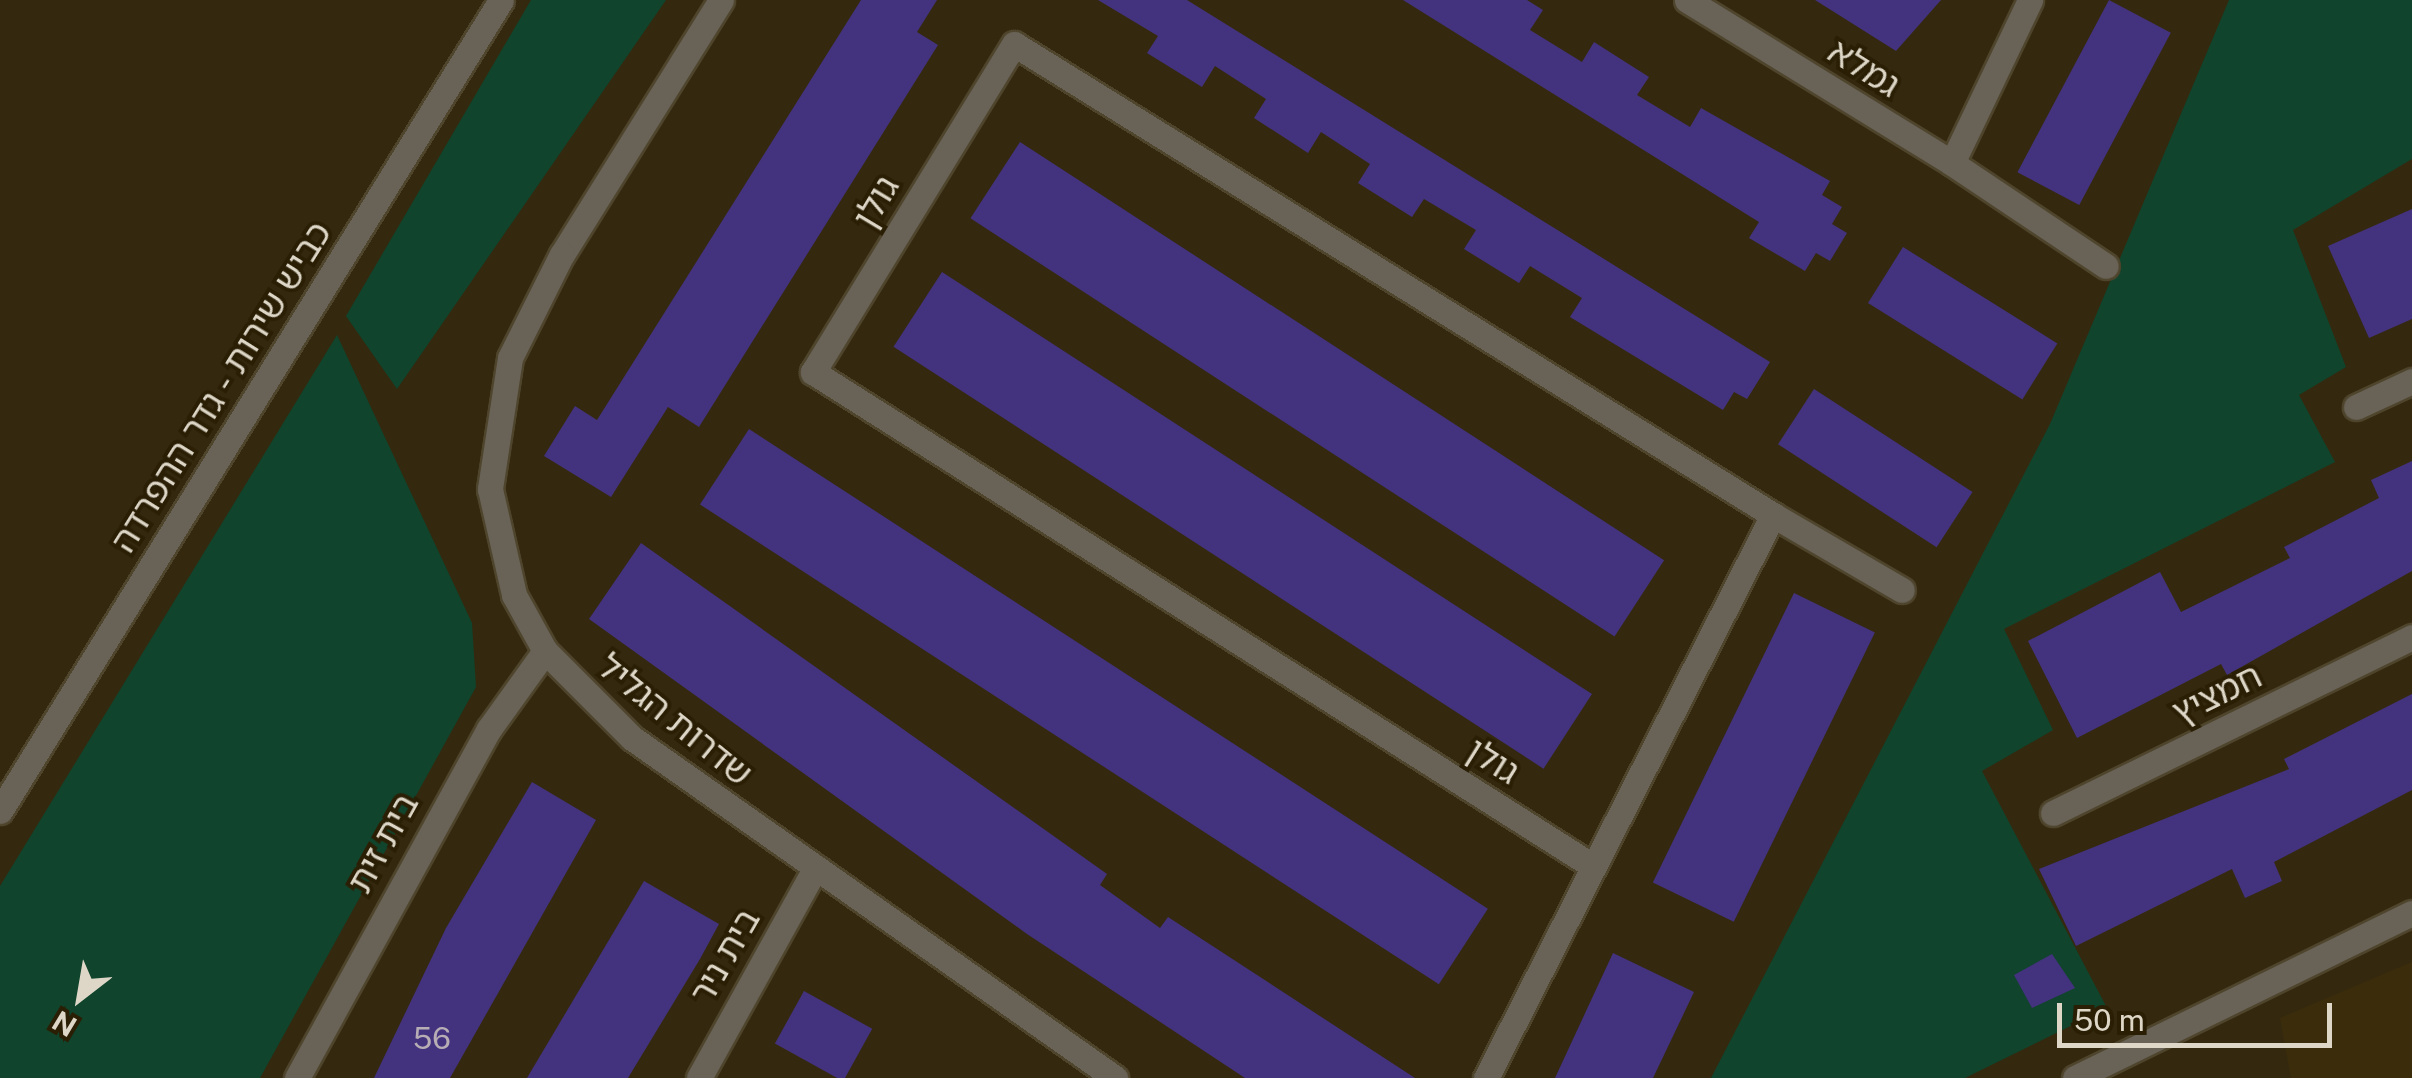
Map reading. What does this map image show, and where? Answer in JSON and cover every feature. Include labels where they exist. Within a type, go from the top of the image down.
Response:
[{"type":"street","name":"כביש שירות - גדר ההפרדה","points":[[0,812],[502,0]]},
{"type":"street","name":"שדרות הגליל","points":[[720,0],[562,254],[510,358],[490,489],[514,595],[544,651],[632,738],[1114,1078]]},
{"type":"street","name":"גמלא","points":[[1687,0],[1952,163],[2106,266]]},
{"type":"street","points":[[1952,163],[2030,0]]},
{"type":"street","name":"גולן","points":[[1592,865],[813,372],[1014,44],[1902,590]]},
{"type":"street","points":[[2356,407],[2412,381]]},
{"type":"street","points":[[1486,1078],[1773,514]]},
{"type":"street","name":"חמציץ","points":[[2053,813],[2412,638]]},
{"type":"street","name":"בית זית","points":[[297,1078],[489,729],[544,651]]},
{"type":"street","name":"בית ניר","points":[[698,1078],[815,870]]},
{"type":"street","points":[[2075,1078],[2412,913]]},
{"type":"shaded area","points":[[2412,962],[2412,1078],[2291,1078],[2280,1018]]},
{"type":"green space","points":[[531,0],[666,0],[397,389],[346,316]]},
{"type":"green space","points":[[2229,0],[2412,0],[2412,159],[2293,230],[2346,367],[2299,395],[2335,462],[2004,629],[2053,730],[1982,771],[2107,1008],[1965,1078],[1711,1078],[2050,424]]},
{"type":"green space","points":[[337,335],[472,623],[476,687],[260,1078],[0,1078],[0,886]]},
{"type":"building","points":[[861,0],[937,0],[917,32],[938,45],[699,427],[668,407],[611,497],[544,456],[575,406],[597,420]]},
{"type":"building","points":[[1098,0],[1187,0],[1770,362],[1747,399],[1734,392],[1723,410],[1570,317],[1582,298],[1530,266],[1519,283],[1464,249],[1476,230],[1424,199],[1412,217],[1358,183],[1370,164],[1321,132],[1308,153],[1254,118],[1266,99],[1215,66],[1202,87],[1147,53],[1158,36]]},
{"type":"building","points":[[1403,0],[1527,0],[1543,10],[1530,30],[1582,62],[1594,42],[1649,77],[1637,95],[1690,127],[1701,108],[1830,181],[1822,195],[1842,207],[1832,224],[1847,233],[1830,261],[1816,253],[1805,271],[1749,238],[1759,222]]},
{"type":"building","points":[[1815,0],[1941,0],[1896,51]]},
{"type":"building","points":[[2109,0],[2171,33],[2079,205],[2017,172]]},
{"type":"building","points":[[1020,142],[1664,560],[1615,637],[970,218]]},
{"type":"building","points":[[2412,209],[2412,319],[2369,338],[2328,246]]},
{"type":"building","points":[[1903,247],[2057,343],[2022,399],[1868,303]]},
{"type":"building","points":[[942,272],[1592,694],[1543,769],[894,347]]},
{"type":"building","points":[[1814,389],[1973,492],[1937,547],[1778,444]]},
{"type":"building","points":[[749,429],[1488,909],[1439,984],[700,504]]},
{"type":"building","points":[[2412,461],[2412,571],[2227,675],[2221,664],[2077,738],[2028,641],[2160,572],[2181,612],[2290,558],[2284,547],[2379,498],[2371,480]]},
{"type":"building","points":[[641,543],[1107,874],[1100,885],[1160,928],[1168,917],[1415,1078],[1245,1078],[1027,934],[589,619]]},
{"type":"building","points":[[1794,593],[1875,632],[1734,922],[1653,882]]},
{"type":"building","points":[[2412,694],[2412,790],[2274,862],[2282,881],[2245,898],[2232,869],[2076,946],[2039,869],[2289,769],[2284,759]]},
{"type":"building","points":[[532,782],[596,820],[450,1078],[374,1078],[446,928]]},
{"type":"building","points":[[644,881],[719,924],[700,959],[628,1078],[527,1078]]},
{"type":"building","points":[[1613,953],[1694,992],[1653,1078],[1555,1078]]},
{"type":"building","points":[[2052,954],[2075,988],[2032,1008],[2014,975]]},
{"type":"building","points":[[804,991],[872,1029],[845,1078],[837,1078],[775,1043]]}]
